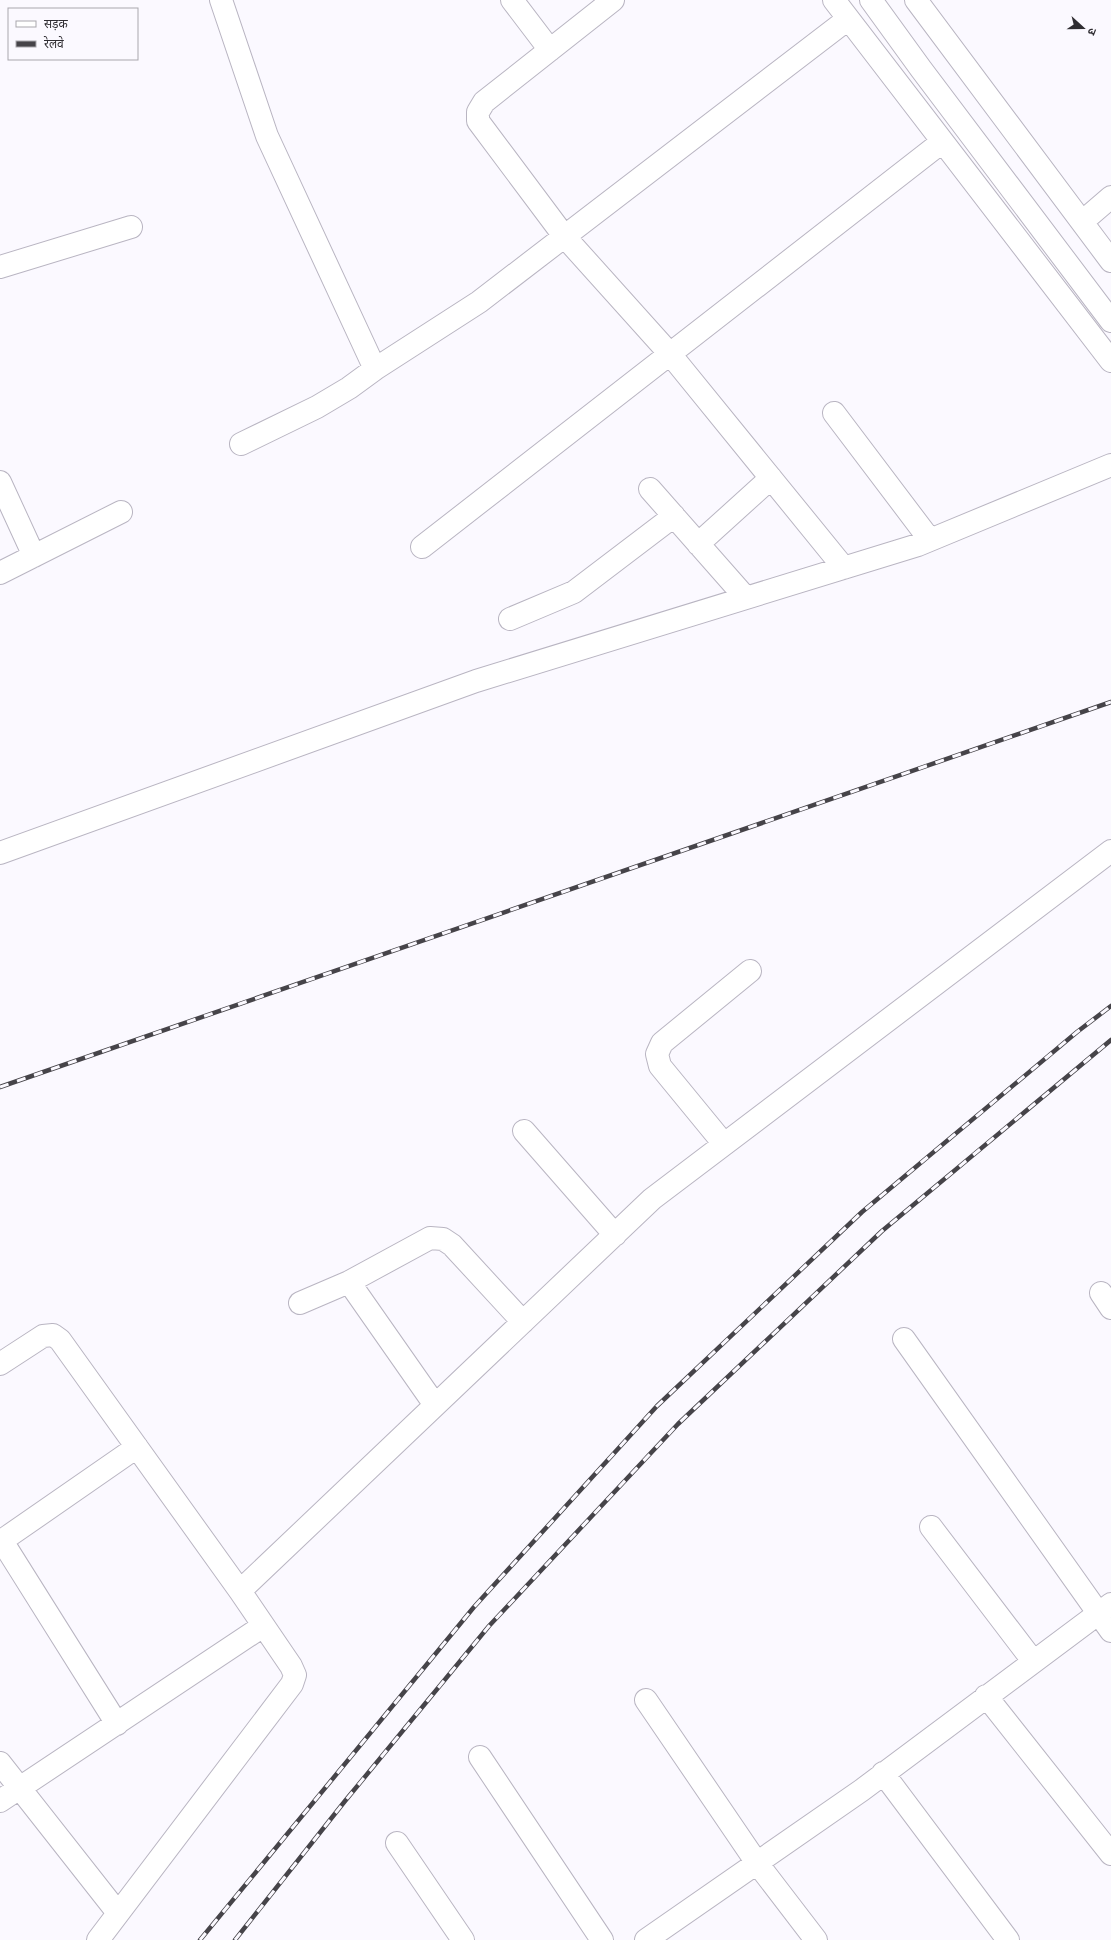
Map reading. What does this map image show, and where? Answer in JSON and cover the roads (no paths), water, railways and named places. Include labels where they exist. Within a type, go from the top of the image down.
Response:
[{"type":"street","points":[[221,0],[268,136],[375,369]]},
{"type":"street","points":[[512,0],[550,50]]},
{"type":"street","points":[[613,0],[484,102],[478,112],[478,121],[564,236],[670,354],[844,568]]},
{"type":"street","points":[[834,0],[1111,361]]},
{"type":"street","points":[[871,0],[921,69],[1111,321]]},
{"type":"street","points":[[916,0],[1111,261]]},
{"type":"street","points":[[241,444],[318,407],[479,302],[848,19]]},
{"type":"street","points":[[422,547],[942,142]]},
{"type":"street","points":[[1082,222],[1111,196]]},
{"type":"street","points":[[0,267],[132,227]]},
{"type":"street","points":[[834,413],[930,540]]},
{"type":"street","points":[[1,851],[476,681],[844,568],[930,540],[1111,465]]},
{"type":"street","points":[[698,544],[771,478]]},
{"type":"street","points":[[0,482],[34,556]]},
{"type":"street","points":[[650,489],[746,598]]},
{"type":"street","points":[[0,573],[121,512]]},
{"type":"street","points":[[510,619],[574,592],[674,516]]},
{"type":"street","points":[[240,1591],[652,1199],[1111,851]]},
{"type":"street","points":[[724,1144],[660,1066],[657,1054],[662,1043],[750,971]]},
{"type":"street","points":[[524,1131],[615,1235]]},
{"type":"street","points":[[300,1303],[349,1282],[430,1238],[443,1239],[452,1245],[523,1322]]},
{"type":"street","points":[[349,1282],[435,1405]]},
{"type":"street","points":[[0,1364],[43,1336],[53,1335],[60,1340],[240,1591],[291,1666],[295,1675],[292,1684],[98,1940]]},
{"type":"street","points":[[904,1339],[1105,1608],[1111,1631]]},
{"type":"street","points":[[117,1724],[1,1542],[137,1447]]},
{"type":"street","points":[[930,1527],[1033,1661]]},
{"type":"street","points":[[646,1940],[862,1790],[1105,1608]]},
{"type":"street","points":[[0,1801],[263,1626]]},
{"type":"street","points":[[986,1696],[1111,1854]]},
{"type":"street","points":[[646,1700],[757,1862],[816,1940]]},
{"type":"street","points":[[480,1757],[602,1940]]},
{"type":"street","points":[[0,1763],[118,1913]]},
{"type":"street","points":[[883,1773],[1008,1940]]},
{"type":"street","points":[[397,1843],[463,1940]]},
{"type":"railway","points":[[0,1087],[1111,702]]},
{"type":"railway","points":[[200,1940],[474,1607],[657,1406],[862,1212],[1077,1032],[1111,1006]]},
{"type":"railway","points":[[235,1940],[345,1801],[489,1626],[678,1424],[882,1231],[1111,1040]]}]
